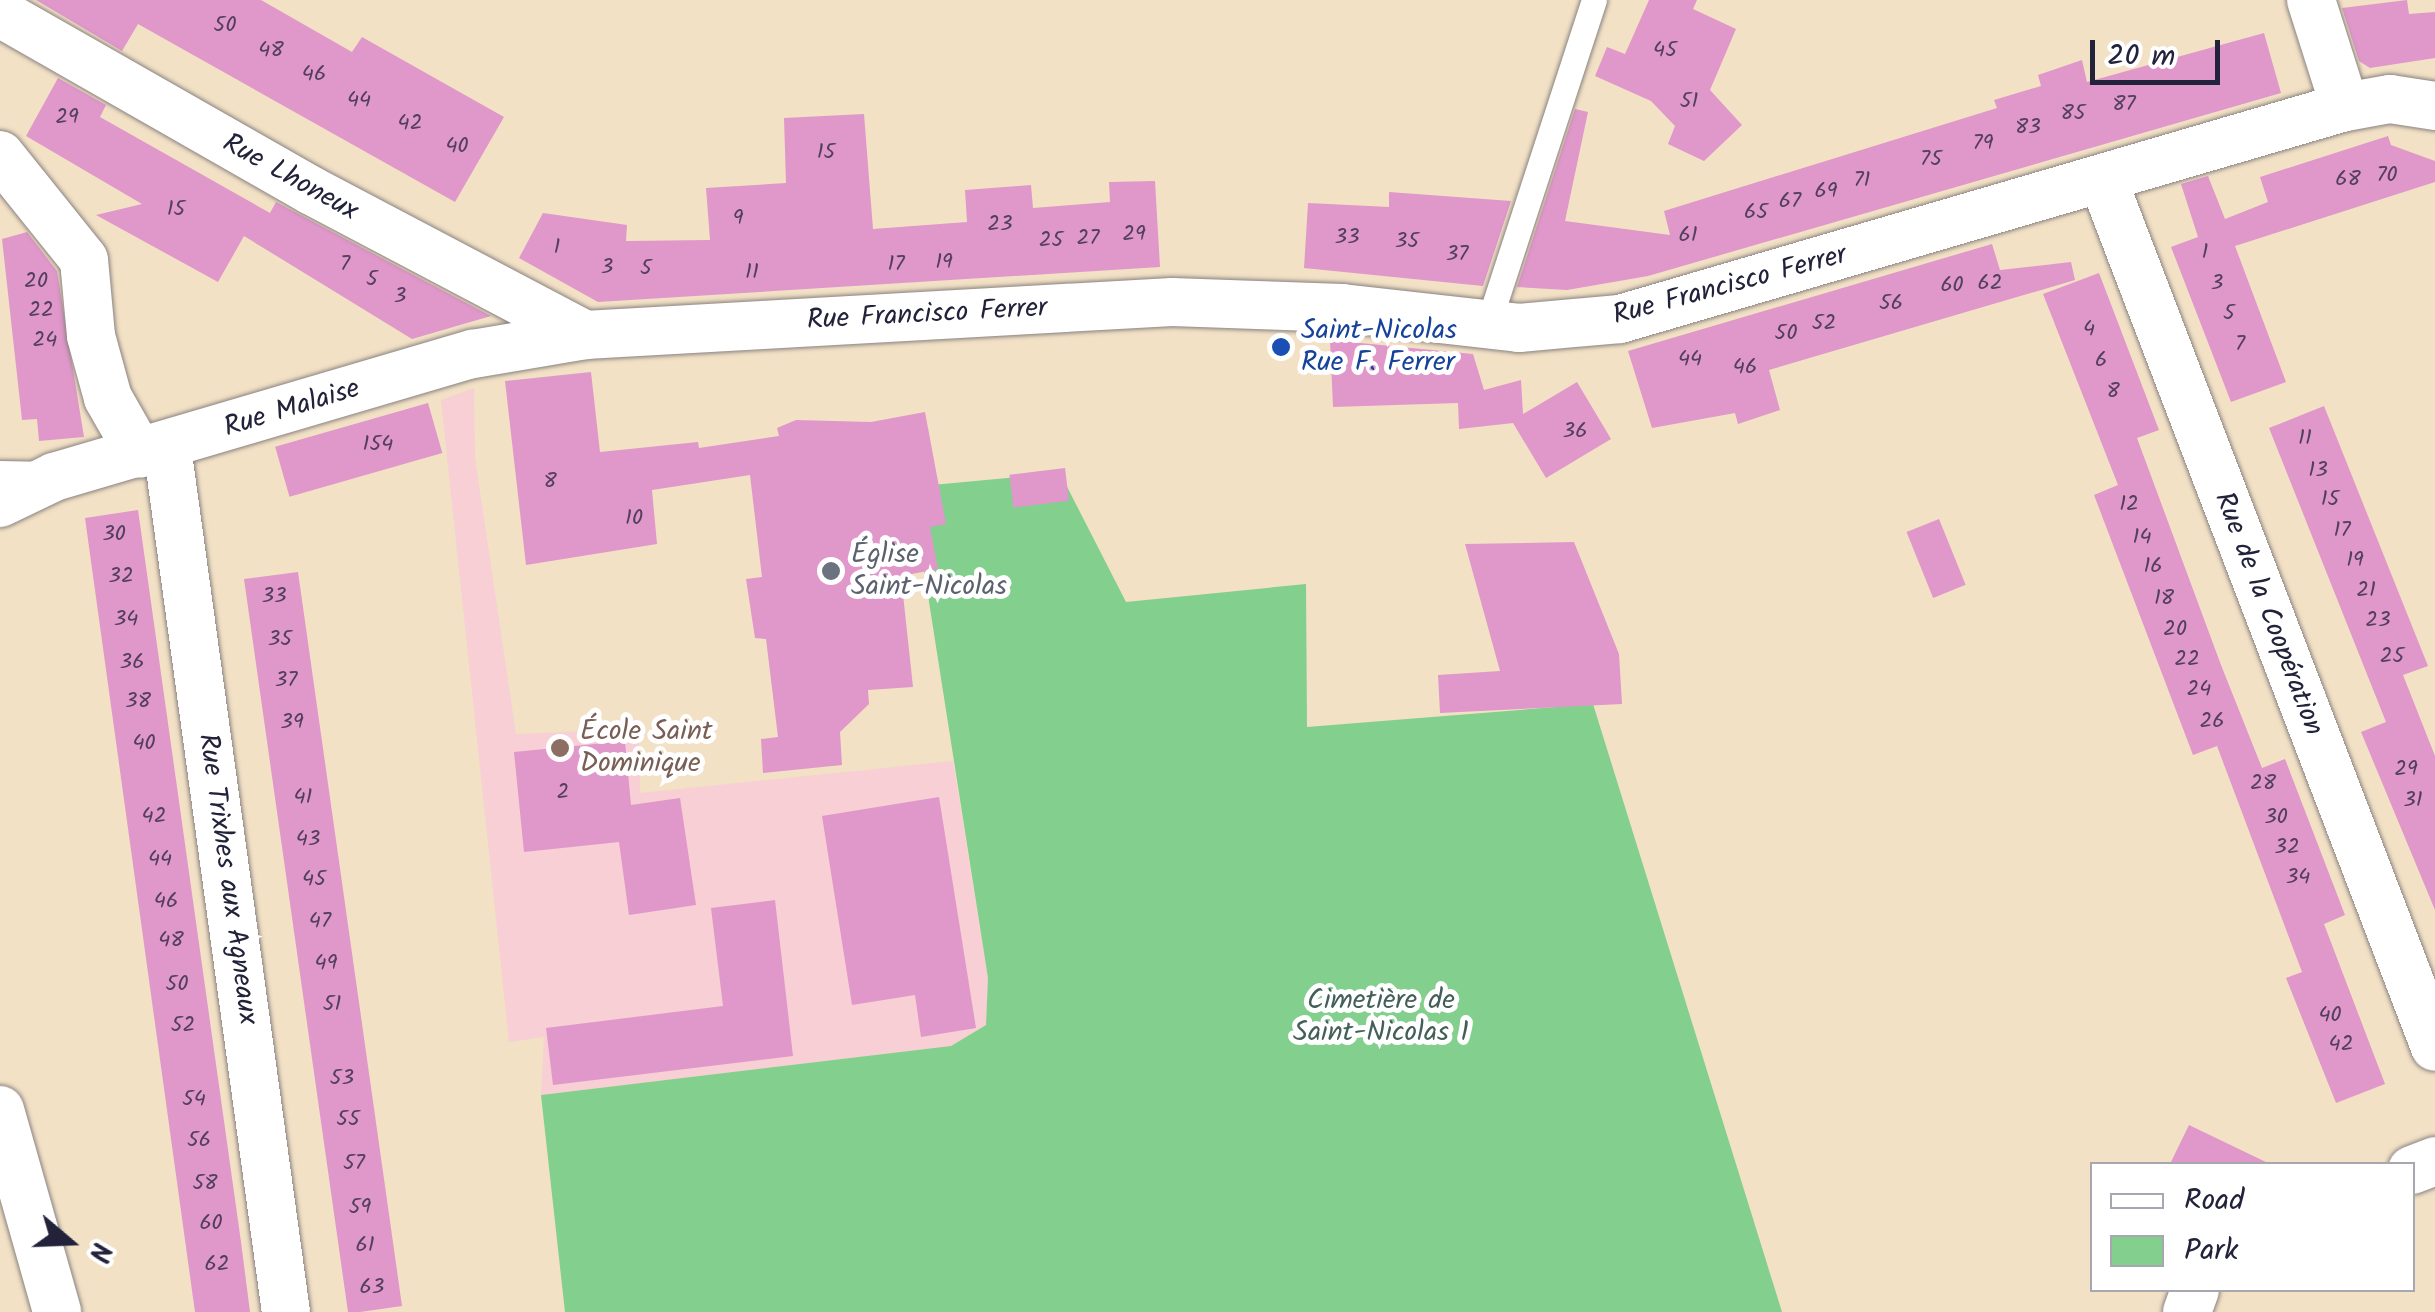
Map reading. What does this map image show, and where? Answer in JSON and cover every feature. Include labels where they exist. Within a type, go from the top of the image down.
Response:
[{"type":"street","points":[[2311,0],[2345,107]]},
{"type":"street","name":"Rue Lhoneux","points":[[0,13],[312,191],[584,335]]},
{"type":"street","name":"Rue Francisco Ferrer","points":[[584,335],[1172,302],[1342,308],[1488,324],[1620,319],[2345,107],[2390,98],[2435,106]]},
{"type":"street","points":[[0,154],[84,260],[91,336],[108,398],[154,450]]},
{"type":"street","name":"Rue de la Coopération","points":[[2102,180],[2435,1047]]},
{"type":"street","name":"Rue Malaise","points":[[54,476],[154,450],[506,344],[584,335]]},
{"type":"street","name":"Rue Trixhes aux Agneaux","points":[[154,450],[286,1312]]},
{"type":"street","points":[[0,503],[54,476]]},
{"type":"street","points":[[0,1110],[58,1312]]},
{"type":"lane","points":[[1488,324],[1594,0]]},
{"type":"lane","name":"Rue Malaise","points":[[0,473],[30,469],[54,476]]},
{"type":"shaded area","name":"École Saint Dominique","points":[[474,388],[475,458],[516,734],[639,729],[640,793],[953,761],[988,978],[986,1025],[951,1046],[541,1095],[544,1037],[509,1042],[441,400]]},
{"type":"green space","name":"Cimetière de Saint-Nicolas 1","points":[[1060,473],[1126,602],[1306,584],[1307,727],[1593,704],[1782,1312],[565,1312],[541,1095],[951,1046],[986,1025],[988,978],[911,487]]},
{"type":"building","points":[[36,0],[261,0],[352,52],[362,37],[504,117],[455,202],[138,24],[122,51]]},
{"type":"building","points":[[1649,0],[1697,0],[1693,9],[1736,29],[1710,90],[1742,125],[1704,161],[1668,144],[1675,126],[1651,101],[1595,76],[1607,47],[1625,54]]},
{"type":"building","points":[[2407,0],[2409,14],[2435,12],[2435,58],[2370,68],[2359,61],[2342,8]]},
{"type":"building","points":[[2264,33],[2281,93],[1648,276],[1567,290],[1517,287],[1575,109],[1588,112],[1565,221],[1670,235],[1664,211],[1997,108],[1994,100],[2041,86],[2038,75],[2082,60],[2087,82]]},
{"type":"building","points":[[58,78],[106,105],[100,117],[270,213],[276,202],[491,316],[412,339],[244,236],[218,282],[96,215],[142,204],[26,136]]},
{"type":"building","points":[[864,114],[873,229],[967,222],[965,190],[1031,185],[1033,208],[1110,202],[1109,182],[1155,181],[1160,267],[598,302],[519,258],[543,213],[627,225],[626,241],[710,240],[706,188],[786,183],[784,118]]},
{"type":"building","points":[[2388,136],[2391,145],[2435,161],[2435,182],[2235,246],[2286,382],[2231,402],[2171,247],[2198,237],[2181,184],[2208,176],[2225,219],[2268,202],[2260,177]]},
{"type":"building","points":[[1389,192],[1511,201],[1483,286],[1304,268],[1308,203],[1389,207]]},
{"type":"building","points":[[27,232],[57,271],[84,437],[39,441],[37,419],[22,420],[2,239]]},
{"type":"building","points":[[1992,244],[2000,270],[2071,262],[2075,280],[1769,370],[1780,410],[1738,424],[1735,413],[1652,428],[1628,351]]},
{"type":"building","points":[[2099,273],[2159,430],[2137,438],[2221,665],[2262,768],[2285,759],[2345,915],[2324,924],[2385,1084],[2336,1103],[2286,978],[2302,972],[2217,746],[2193,755],[2094,495],[2118,485],[2043,294]]},
{"type":"building","points":[[1330,340],[1473,354],[1484,390],[1521,380],[1523,414],[1577,382],[1611,439],[1546,478],[1513,423],[1459,429],[1458,403],[1333,407]]},
{"type":"building","points":[[591,372],[600,452],[698,442],[699,448],[779,436],[777,428],[796,420],[871,422],[925,412],[946,524],[930,527],[938,569],[901,576],[913,687],[868,690],[869,704],[840,732],[842,765],[763,773],[761,739],[778,737],[766,639],[755,638],[746,579],[762,577],[750,475],[652,490],[657,544],[526,565],[505,381]]},
{"type":"building","points":[[428,403],[442,453],[289,497],[275,447]]},
{"type":"building","points":[[2324,406],[2428,666],[2403,675],[2435,756],[2435,910],[2361,732],[2386,722],[2269,428]]},
{"type":"building","points":[[1065,468],[1069,501],[1013,508],[1009,475]]},
{"type":"building","points":[[138,510],[250,1312],[195,1312],[85,518]]},
{"type":"building","points":[[1939,519],[1966,585],[1933,598],[1907,532]]},
{"type":"building","points":[[1574,542],[1619,654],[1622,704],[1440,713],[1438,675],[1500,671],[1465,544]]},
{"type":"building","points":[[298,572],[402,1306],[360,1312],[348,1312],[244,579]]},
{"type":"building","points":[[625,741],[631,805],[680,798],[696,905],[629,915],[619,842],[524,852],[514,752]]},
{"type":"building","points":[[939,797],[976,1028],[921,1037],[915,995],[852,1005],[822,816]]},
{"type":"building","points":[[775,900],[793,1056],[553,1085],[546,1028],[723,1006],[711,908]]},
{"type":"building","points":[[2189,1125],[2266,1162],[2171,1162]]},
{"type":"place","name":"Saint-Nicolas Rue F. Ferrer","points":[[1281,347]]},
{"type":"place","name":"Église Saint-Nicolas","points":[[831,571]]},
{"type":"place","name":"École Saint Dominique","points":[[560,748]]}]
